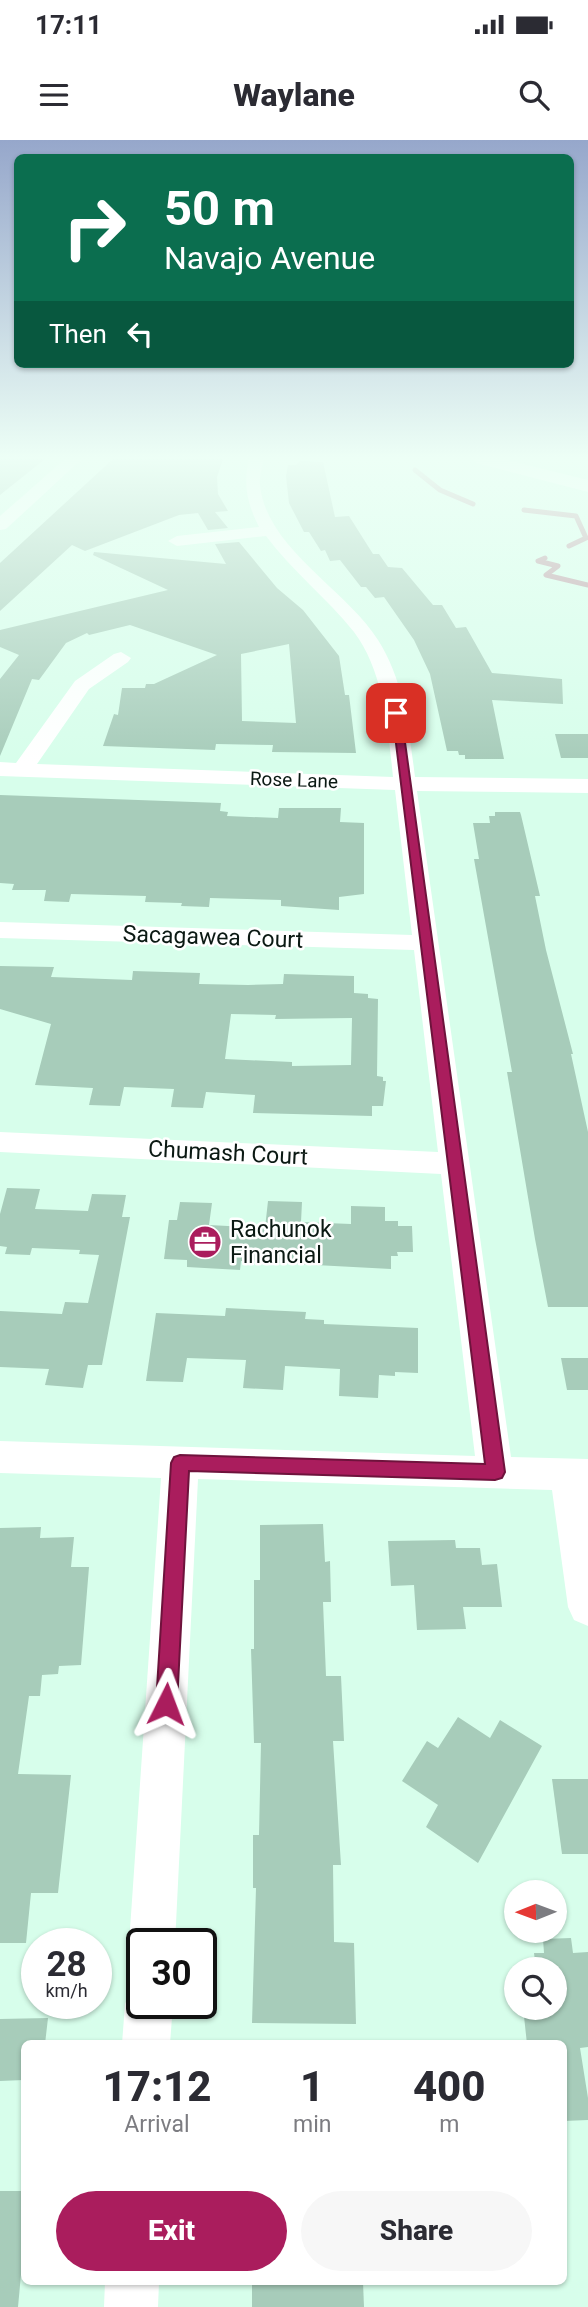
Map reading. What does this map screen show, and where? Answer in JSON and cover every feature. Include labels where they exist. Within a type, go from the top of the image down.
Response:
[{"type":"street","points":[[298,560],[346,608],[381,661],[396,713],[495,1472]]},
{"type":"street","points":[[11,769],[82,685],[121,658]]},
{"type":"street","name":"Rose Lane","points":[[11,769],[406,784],[588,786]]},
{"type":"street","name":"Sacagawea Court","points":[[0,930],[427,943]]},
{"type":"street","name":"Chumash Court","points":[[0,1142],[456,1164]]},
{"type":"street","points":[[0,1457],[578,1475],[588,1607]]},
{"type":"street","points":[[153,1928],[180,1463]]},
{"type":"street","points":[[146,2040],[148,2019]]},
{"type":"street","points":[[131,2307],[132,2285]]},
{"type":"building","points":[[3,560],[55,560],[0,611],[0,563]]},
{"type":"building","points":[[104,560],[183,560],[226,564],[224,560],[254,560],[277,588],[303,610],[339,656],[345,695],[349,695],[356,753],[272,752],[273,745],[216,744],[215,750],[103,746],[114,714],[118,715],[122,688],[145,688],[146,684],[154,684],[217,655],[130,625],[89,635],[87,633],[66,643],[39,680],[32,679],[0,756],[0,679],[19,655],[0,647],[0,630],[168,590]],"holes":[[[289,644],[296,723],[242,721],[241,654]]]},
{"type":"building","points":[[340,560],[383,560],[388,567],[402,568],[433,605],[442,605],[456,628],[466,627],[492,673],[562,679],[563,704],[492,700],[504,759],[465,759],[465,755],[459,755],[458,751],[447,751],[430,674],[414,640],[384,597],[375,598],[366,587],[361,587]]},
{"type":"building","points":[[555,734],[588,734],[588,758],[561,758]]},
{"type":"building","points":[[0,795],[221,803],[220,811],[228,812],[227,816],[278,818],[279,808],[341,808],[340,822],[364,823],[364,894],[339,897],[339,910],[281,906],[281,900],[210,898],[209,907],[145,902],[146,896],[71,894],[69,902],[44,901],[46,890],[12,890],[14,884],[0,883]]},
{"type":"building","points":[[495,812],[520,812],[521,815],[540,896],[535,896],[546,950],[573,1054],[588,1132],[588,1307],[548,1307],[535,1239],[507,1072],[512,1072],[474,859],[479,859],[473,823],[490,823],[489,816],[495,816]]},
{"type":"building","points":[[0,966],[54,967],[51,977],[132,980],[133,971],[200,973],[199,984],[283,984],[284,974],[354,976],[354,993],[368,994],[368,998],[378,999],[377,1076],[386,1081],[383,1106],[372,1106],[372,1116],[253,1113],[255,1095],[206,1092],[203,1108],[171,1107],[174,1089],[124,1087],[120,1106],[89,1105],[93,1088],[35,1085],[51,1024],[0,1009]],"holes":[[[231,1014],[276,1015],[275,1019],[352,1018],[351,1065],[292,1066],[292,1062],[225,1059]]]},
{"type":"building","points":[[7,1188],[40,1189],[35,1209],[88,1211],[92,1194],[126,1195],[122,1217],[130,1217],[102,1365],[88,1365],[83,1388],[45,1385],[49,1369],[0,1367],[0,1311],[62,1314],[65,1302],[88,1303],[99,1255],[79,1254],[80,1250],[32,1248],[30,1255],[5,1254],[7,1247],[0,1246],[0,1214]]},
{"type":"building","points":[[268,1201],[302,1202],[301,1222],[351,1224],[351,1206],[385,1207],[385,1221],[398,1221],[398,1226],[412,1226],[413,1252],[397,1252],[398,1256],[391,1256],[391,1269],[241,1261],[240,1270],[187,1267],[187,1260],[164,1259],[169,1220],[177,1220],[180,1202],[212,1203],[209,1225],[265,1228]]},
{"type":"building","points":[[226,1308],[306,1312],[305,1319],[324,1320],[324,1324],[418,1328],[418,1373],[395,1372],[395,1376],[379,1375],[378,1398],[339,1396],[340,1369],[285,1366],[283,1390],[243,1388],[246,1360],[187,1358],[183,1382],[146,1381],[156,1313],[225,1316]]},
{"type":"building","points":[[561,1358],[588,1358],[588,1390],[567,1390]]},
{"type":"building","points":[[323,1524],[325,1562],[330,1561],[331,1602],[323,1602],[326,1676],[341,1676],[344,1741],[333,1741],[341,1865],[333,1865],[334,1942],[354,1943],[356,2024],[252,2023],[256,1888],[253,1888],[253,1835],[259,1835],[261,1743],[254,1743],[251,1649],[254,1649],[254,1580],[260,1580],[260,1525]]},
{"type":"building","points":[[41,1527],[40,1538],[74,1537],[71,1567],[89,1567],[81,1665],[59,1666],[58,1674],[42,1675],[40,1696],[29,1696],[18,1774],[71,1775],[58,1893],[31,1893],[28,1928],[21,1928],[21,1943],[0,1943],[0,1528]]},
{"type":"building","points":[[455,1540],[456,1548],[480,1548],[482,1565],[497,1564],[502,1607],[463,1607],[466,1629],[417,1630],[414,1585],[391,1586],[388,1541]]},
{"type":"building","points":[[458,1717],[490,1738],[500,1720],[542,1746],[478,1863],[426,1827],[438,1805],[402,1781],[427,1741],[438,1748]]},
{"type":"building","points":[[552,1779],[588,1779],[588,1854],[562,1854]]},
{"type":"building","points":[[567,1938],[571,1938],[573,1953],[588,1952],[588,2047],[580,2048],[588,2098],[588,2120],[567,2121],[567,2040],[527,2040],[524,2020],[567,2020],[567,1957],[534,1957],[534,1953],[544,1953],[543,1943],[567,1943]]},
{"type":"building","points":[[0,2019],[48,2019],[45,2040],[21,2040],[21,2080],[0,2081]]},
{"type":"building","points":[[0,2191],[21,2191],[21,2274],[18,2307],[0,2307]]},
{"type":"building","points":[[252,2285],[363,2285],[364,2307],[252,2307]]},
{"type":"waterway","points":[[540,560],[538,561],[558,566],[546,575],[588,585]]},
{"type":"place","name":"Rachunok Financial","points":[[205,1242]]},
{"type":"route","points":[[166,1704],[180,1463],[495,1472],[396,713]]}]
